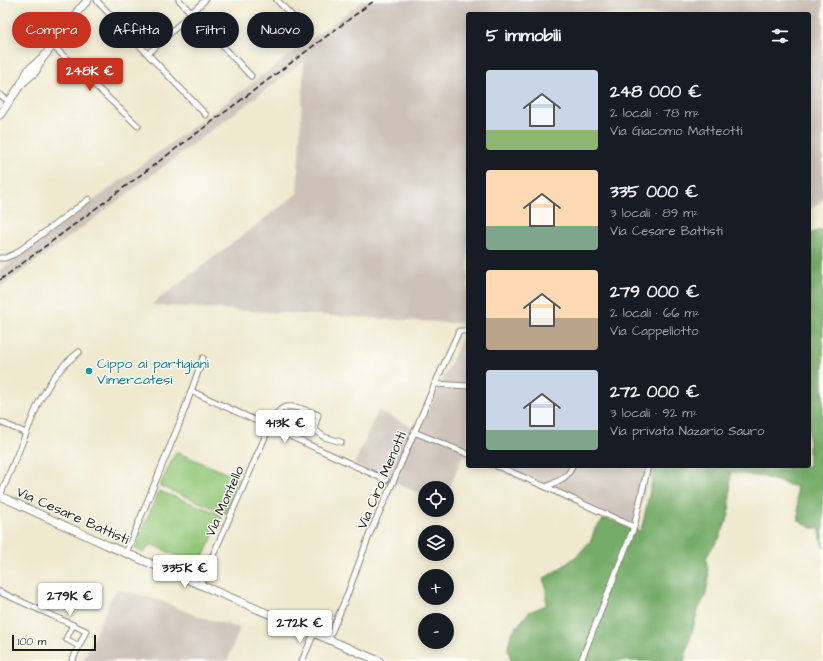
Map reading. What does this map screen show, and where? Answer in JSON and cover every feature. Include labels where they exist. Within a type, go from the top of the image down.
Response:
[{"type":"street","points":[[76,12],[87,0]]},
{"type":"street","points":[[97,0],[206,114]]},
{"type":"street","points":[[179,0],[190,12]]},
{"type":"street","points":[[192,12],[205,0]]},
{"type":"street","points":[[277,0],[288,12]]},
{"type":"street","points":[[148,54],[181,23]]},
{"type":"street","points":[[0,115],[21,84],[29,69],[42,59],[51,48]]},
{"type":"street","points":[[55,48],[138,126]]},
{"type":"street","points":[[224,48],[251,76]]},
{"type":"street","points":[[0,95],[9,101]]},
{"type":"street","points":[[0,258],[5,258],[15,254],[89,199]]},
{"type":"street","name":"Via Ciro Menotti","points":[[328,640],[346,598],[370,533],[435,384],[459,331],[466,331]]},
{"type":"street","points":[[0,496],[39,402],[53,378],[78,352]]},
{"type":"street","points":[[126,553],[180,422],[203,358]]},
{"type":"street","points":[[435,384],[466,386]]},
{"type":"street","points":[[191,391],[269,428],[386,480]]},
{"type":"street","name":"Via Montello","points":[[200,585],[269,428],[280,410],[288,407],[297,407],[318,415],[314,429],[324,437],[341,442]]},
{"type":"street","points":[[0,422],[26,433]]},
{"type":"street","points":[[414,432],[466,453]]},
{"type":"street","points":[[502,468],[546,486],[634,527]]},
{"type":"street","points":[[546,486],[560,481],[571,471],[572,468]]},
{"type":"street","points":[[581,661],[634,527],[648,468]]},
{"type":"street","name":"Via Cesare Battisti","points":[[0,496],[126,553],[379,661]]},
{"type":"street","points":[[0,592],[86,631],[72,661]]},
{"type":"street","points":[[73,625],[66,639],[79,646]]},
{"type":"street","points":[[302,661],[314,633]]},
{"type":"shaded area","points":[[364,0],[823,0],[823,199],[811,208],[811,12],[466,12],[466,324],[151,305],[297,194],[304,61],[60,244],[0,287],[0,270],[299,48],[314,48],[314,37]]},
{"type":"shaded area","points":[[466,330],[466,457],[463,456],[452,481],[418,481],[418,493],[354,465],[378,411],[419,430]]},
{"type":"shaded area","points":[[493,468],[650,468],[636,526]]},
{"type":"shaded area","points":[[117,589],[158,600],[197,616],[240,628],[227,661],[83,661],[114,592]]},
{"type":"green space","points":[[823,229],[823,548],[819,528],[812,528],[799,521],[796,486],[764,477],[731,472],[729,515],[719,539],[706,558],[709,577],[705,597],[698,610],[684,661],[511,661],[508,648],[511,634],[529,612],[546,605],[546,587],[543,579],[578,555],[591,540],[595,528],[605,518],[640,531],[655,468],[811,468],[811,233]]},
{"type":"green space","points":[[176,452],[240,479],[226,513],[160,486]]},
{"type":"green space","points":[[159,491],[223,515],[194,576],[183,569],[185,559],[150,544],[144,553],[134,548]]},
{"type":"railway","points":[[0,280],[375,0]]},
{"type":"place","name":"Cippo ai partigiani Vimercatesi","points":[[89,371]]}]
